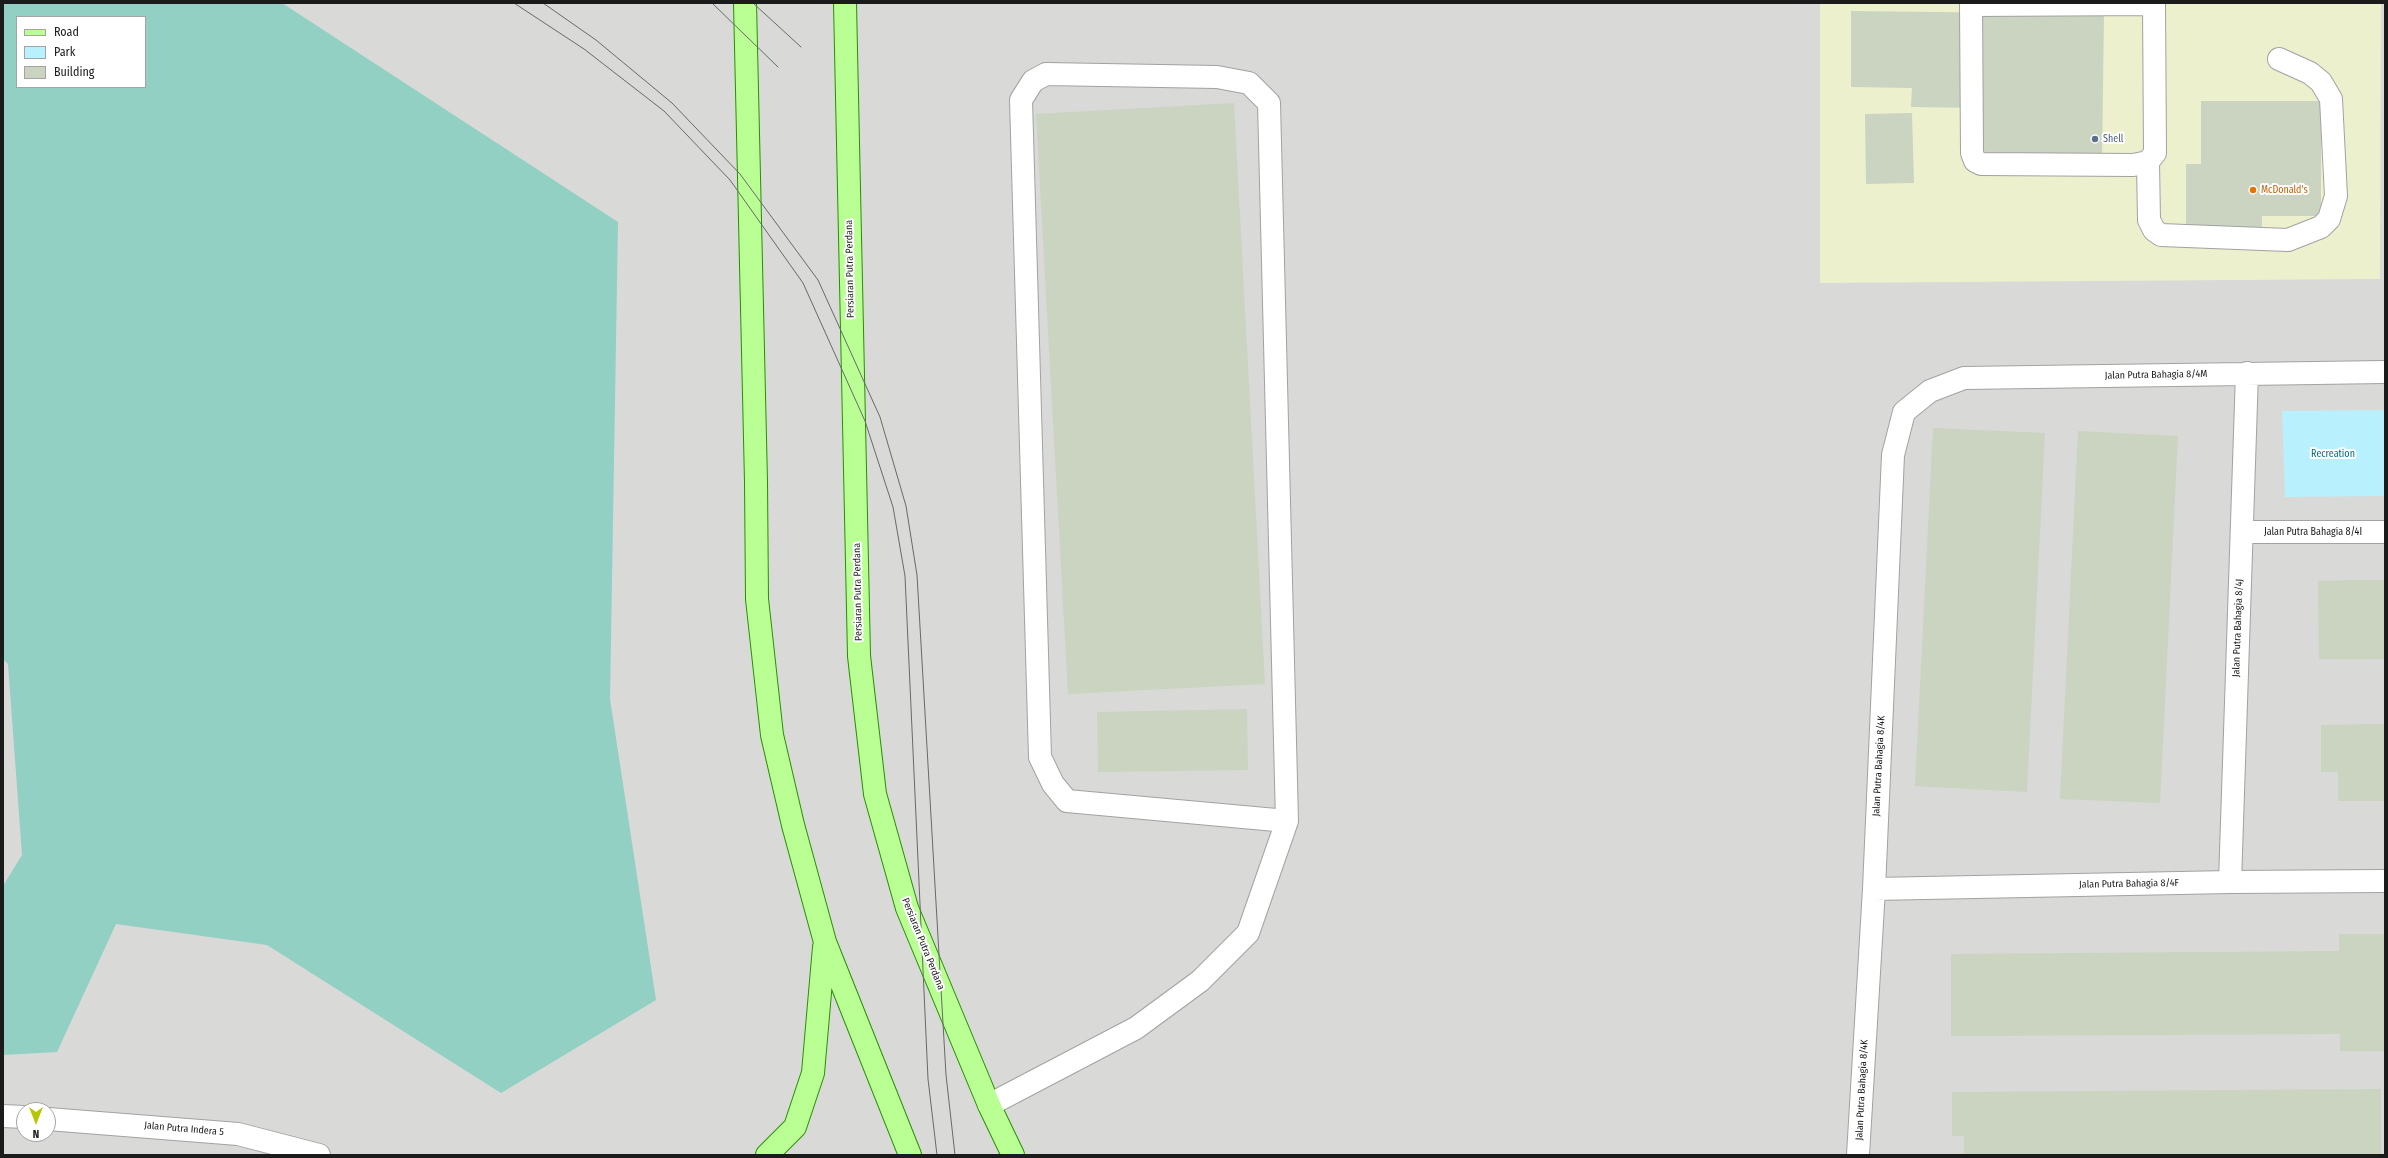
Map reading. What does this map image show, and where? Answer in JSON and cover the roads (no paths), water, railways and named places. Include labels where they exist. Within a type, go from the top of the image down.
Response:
[{"type":"main road","points":[[744,4],[756,482],[757,600],[772,735],[793,825],[825,942],[910,1155]]},
{"type":"main road","name":"Persiaran Putra Perdana","points":[[845,5],[859,656],[875,794],[907,908],[989,1105],[1013,1155]]},
{"type":"main road","points":[[767,1155],[795,1127],[813,1073],[825,942]]},
{"type":"street","points":[[2148,162],[2132,165],[1981,164],[1975,161],[1972,152],[1971,4],[2154,3],[2155,152],[2148,162],[2149,220],[2154,230],[2161,235],[2288,240],[2320,227],[2329,219],[2336,196],[2331,99],[2321,82],[2310,73],[2279,59]]},
{"type":"street","points":[[989,1105],[1136,1028],[1200,981],[1248,933],[1287,821],[1269,103],[1250,83],[1217,77],[1046,74],[1033,81],[1021,100],[1040,757],[1053,784],[1067,801],[1287,821]]},
{"type":"street","name":"Jalan Putra Bahagia 8/4M","points":[[1930,391],[1964,378],[2385,372]]},
{"type":"street","name":"Jalan Putra Bahagia 8/4J","points":[[2230,882],[2247,373]]},
{"type":"street","name":"Jalan Putra Bahagia 8/4K","points":[[1858,1155],[1874,889],[1893,455],[1904,412],[1930,391]]},
{"type":"street","name":"Jalan Putra Bahagia 8/4I","points":[[2242,532],[2385,532]]},
{"type":"street","name":"Jalan Putra Bahagia 8/4F","points":[[1874,889],[2230,882],[2385,881]]},
{"type":"street","points":[[3,1116],[16,1117]]},
{"type":"street","name":"Jalan Putra Indera 5","points":[[56,1120],[238,1134],[318,1155]]},
{"type":"tram line","points":[[514,3],[584,49],[664,111],[730,180],[803,283],[865,421],[893,507],[905,576],[928,1079],[937,1155]]},
{"type":"tram line","points":[[543,3],[596,40],[672,103],[740,174],[818,280],[880,417],[906,506],[917,575],[946,1075],[955,1155]]},
{"type":"tram line","points":[[712,3],[778,67]]},
{"type":"tram line","points":[[753,3],[801,47]]},
{"type":"place","name":"Shell","points":[[2095,139]]},
{"type":"place","name":"McDonald's","points":[[2253,190]]},
{"type":"park label","name":"Recreation","points":[[2333,454]]}]
